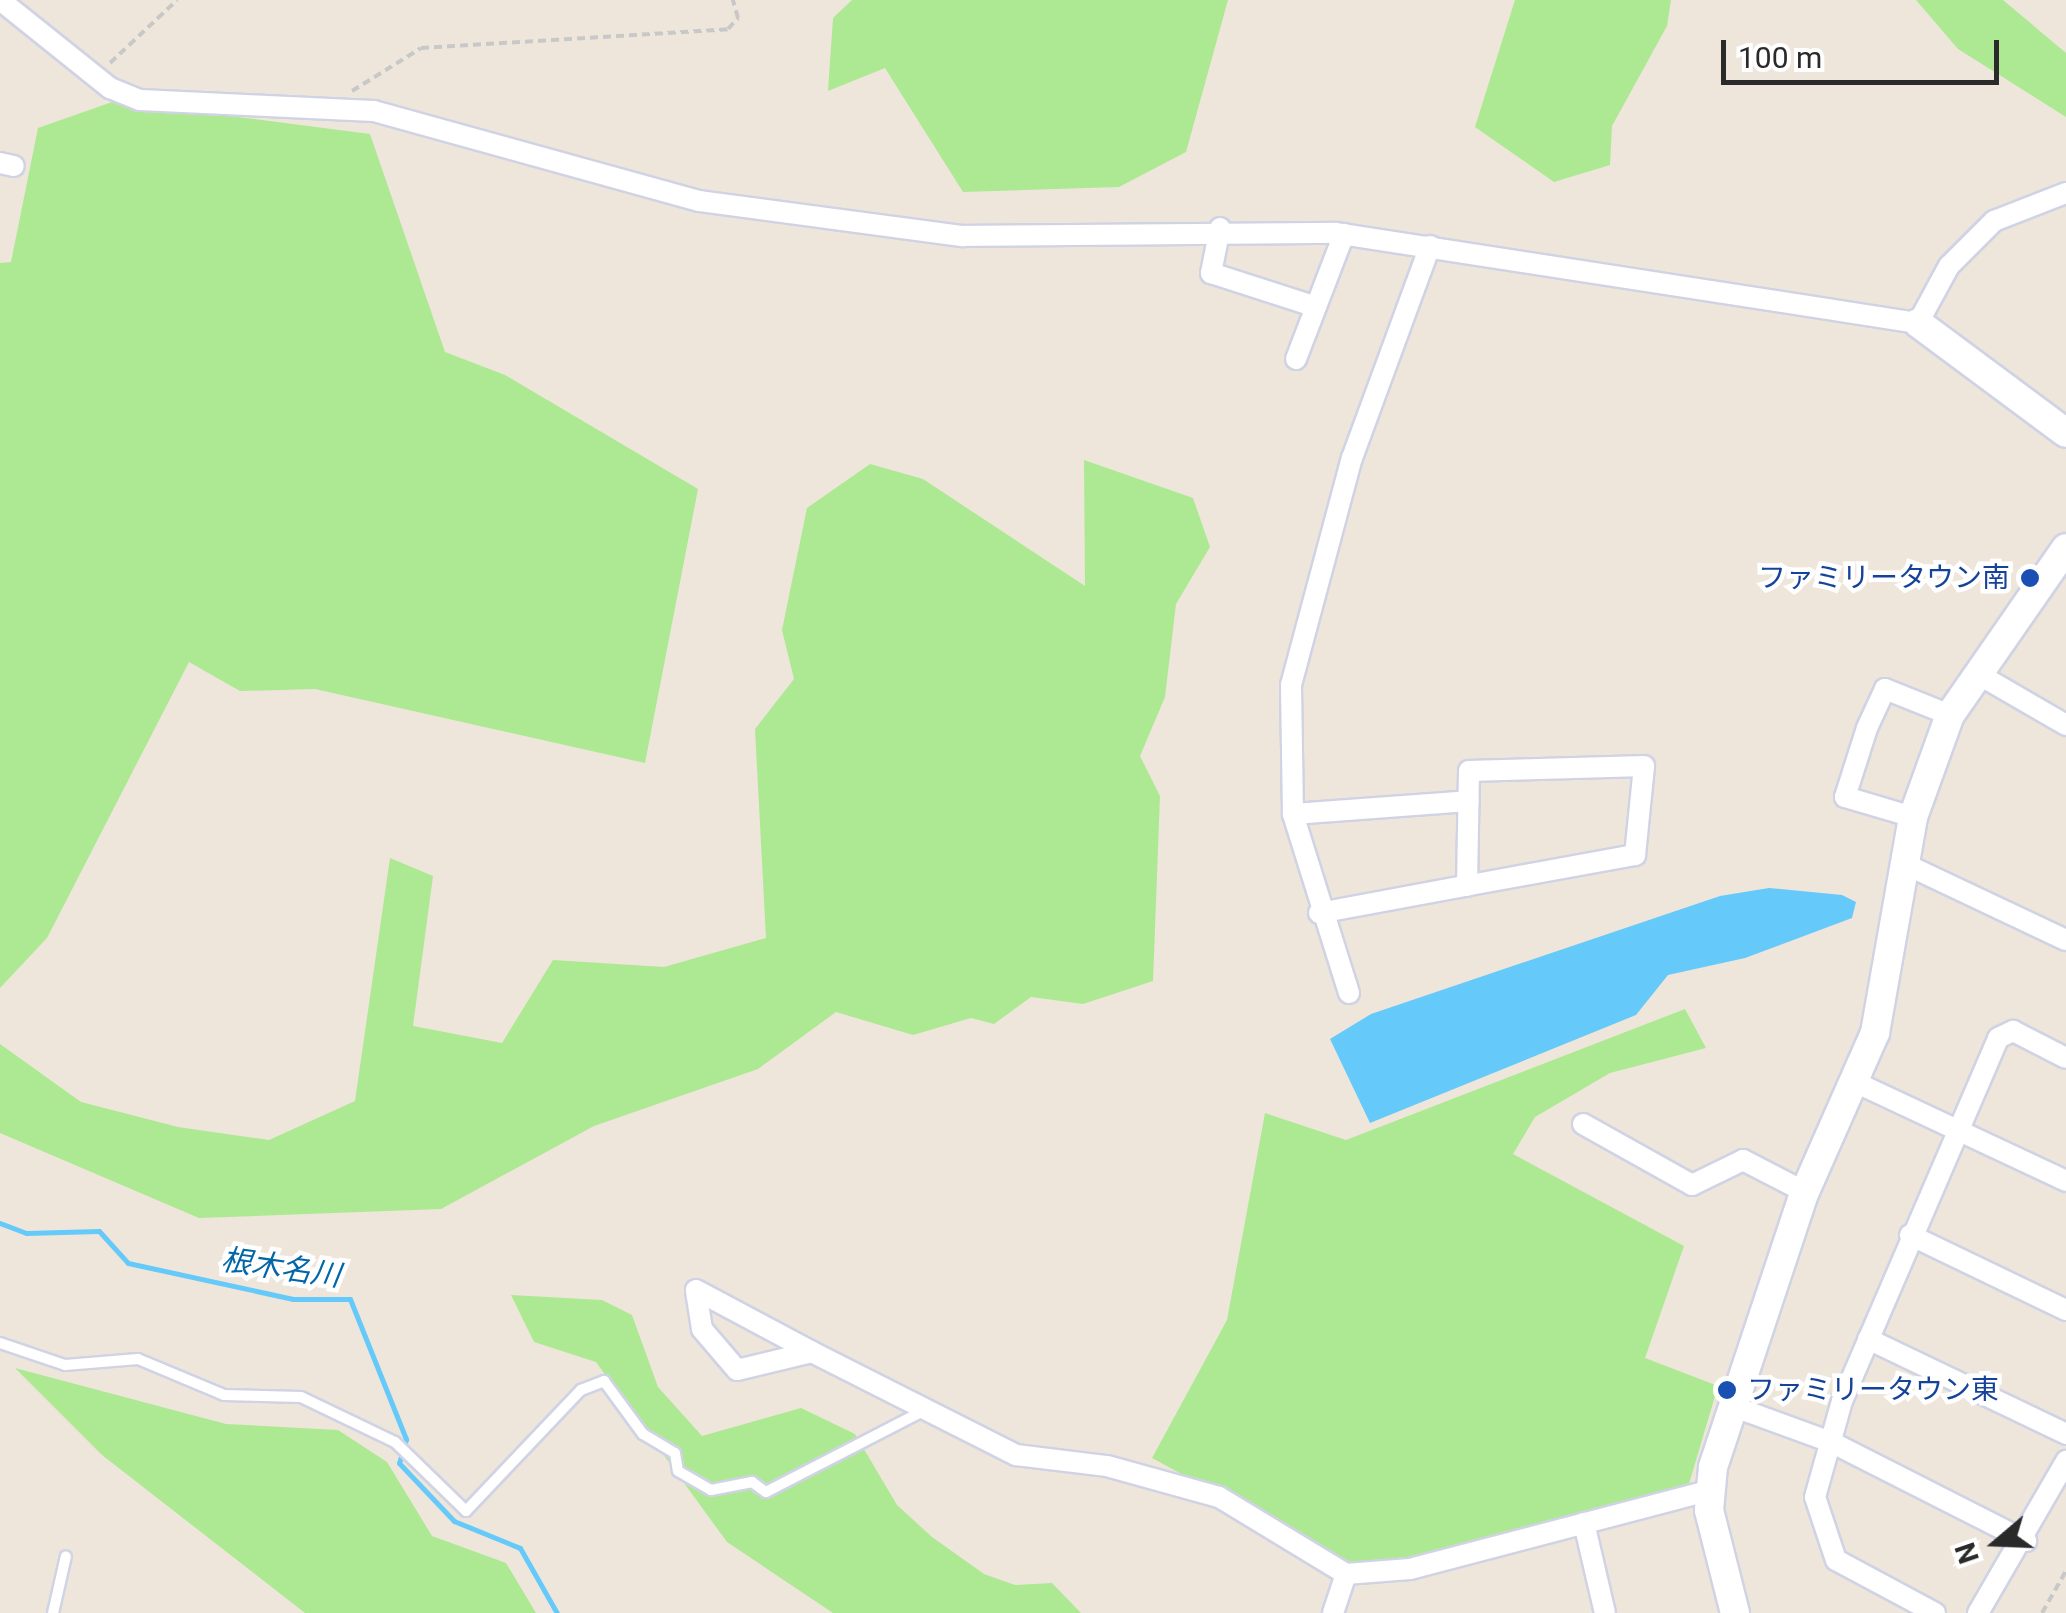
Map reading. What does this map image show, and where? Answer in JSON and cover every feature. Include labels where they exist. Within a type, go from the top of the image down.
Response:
[{"type":"street","points":[[0,0],[96,76],[140,100],[374,111],[699,200],[925,231],[1044,240],[1220,228],[1344,234],[1918,323],[2066,433]]},
{"type":"street","points":[[1918,323],[1949,266],[1994,221],[2066,193]]},
{"type":"street","points":[[1220,228],[1211,273],[1316,307]]},
{"type":"street","points":[[1296,359],[1344,234]]},
{"type":"street","points":[[1349,994],[1320,914],[1294,814],[1290,686],[1352,458],[1430,246]]},
{"type":"street","points":[[1736,1613],[1708,1490],[1732,1406],[1805,1192],[1858,1083],[1885,995],[1913,817],[1950,715],[1978,674],[2056,581],[2066,548]]},
{"type":"street","points":[[1978,674],[2066,725]]},
{"type":"street","points":[[1913,817],[1845,797],[1867,728],[1885,689],[1950,715]]},
{"type":"street","points":[[1320,914],[1467,886],[1635,854],[1644,766],[1469,772],[1467,886]]},
{"type":"street","points":[[1294,814],[1468,801]]},
{"type":"street","points":[[1905,864],[2066,940]]},
{"type":"street","points":[[1936,1613],[1836,1560],[1814,1496],[1868,1339],[1910,1235],[1955,1128],[2004,1032],[2066,1058]]},
{"type":"street","points":[[1858,1083],[2066,1180]]},
{"type":"street","points":[[1582,1124],[1692,1184],[1743,1160],[1805,1192]]},
{"type":"street","points":[[1910,1235],[2066,1310]]},
{"type":"street","points":[[812,1352],[738,1370],[702,1329],[696,1290],[1016,1455],[1107,1466],[1219,1497],[1346,1574],[1410,1569],[1708,1490]]},
{"type":"street","points":[[1868,1339],[2066,1434]]},
{"type":"street","points":[[1732,1406],[1831,1442],[2026,1541]]},
{"type":"street","points":[[1978,1613],[2026,1541],[2066,1461]]},
{"type":"street","points":[[1584,1522],[1606,1613]]},
{"type":"street","points":[[1333,1613],[1346,1574]]},
{"type":"lane","points":[[0,1344],[65,1365],[138,1359],[224,1395],[301,1396],[395,1442],[409,1464],[466,1512],[581,1390],[604,1381],[694,1484],[752,1482],[766,1492],[928,1408]]},
{"type":"lane","points":[[53,1613],[66,1556]]},
{"type":"path","points":[[96,76],[177,0]]},
{"type":"path","points":[[322,109],[421,48],[728,28],[738,18],[734,0]]},
{"type":"path","points":[[2042,1613],[2066,1571]]},
{"type":"green space","points":[[852,0],[1228,0],[1186,152],[1119,187],[963,192],[885,68],[828,91],[833,18]]},
{"type":"green space","points":[[1515,0],[1671,0],[1667,26],[1612,126],[1610,165],[1554,182],[1475,127]]},
{"type":"green space","points":[[1916,0],[2003,0],[2066,53],[2066,117],[1958,49]]},
{"type":"green space","points":[[115,101],[370,134],[445,352],[505,375],[698,489],[645,763],[315,689],[240,691],[189,662],[47,938],[0,988],[0,263],[11,262],[38,128]]},
{"type":"green space","points":[[1084,460],[1193,498],[1210,547],[1176,604],[1165,697],[1140,756],[1160,796],[1153,981],[1083,1004],[1031,997],[994,1024],[971,1018],[913,1035],[836,1012],[758,1069],[594,1126],[441,1209],[199,1218],[0,1133],[0,1044],[81,1102],[178,1127],[269,1140],[355,1101],[390,858],[433,876],[413,1026],[502,1043],[553,960],[664,967],[766,938],[755,729],[794,679],[782,630],[807,508],[870,464],[923,479],[1085,586]]},
{"type":"green space","points":[[1685,1009],[1706,1048],[1610,1073],[1535,1117],[1513,1154],[1684,1246],[1645,1358],[1718,1386],[1689,1484],[1358,1570],[1152,1458],[1227,1320],[1265,1113],[1346,1140]]},
{"type":"green space","points":[[511,1295],[602,1300],[632,1315],[658,1387],[702,1436],[801,1408],[855,1434],[897,1505],[932,1537],[984,1574],[1015,1585],[1052,1583],[1081,1613],[833,1613],[727,1542],[596,1362],[534,1342]]},
{"type":"green space","points":[[15,1368],[226,1424],[338,1430],[387,1462],[432,1536],[506,1563],[536,1613],[305,1613],[102,1455]]},
{"type":"water","points":[[1769,888],[1842,895],[1856,902],[1852,918],[1745,958],[1668,975],[1636,1015],[1370,1123],[1330,1039],[1371,1014],[1720,896]]},
{"type":"waterway","name":"根木名川","points":[[0,1223],[26,1233],[99,1231],[128,1263],[293,1299],[350,1299],[406,1439],[399,1463],[454,1521],[520,1548],[557,1613]]},
{"type":"place","name":"ファミリータウン南","points":[[2030,578]]},
{"type":"place","name":"ファミリータウン東","points":[[1727,1390]]}]
